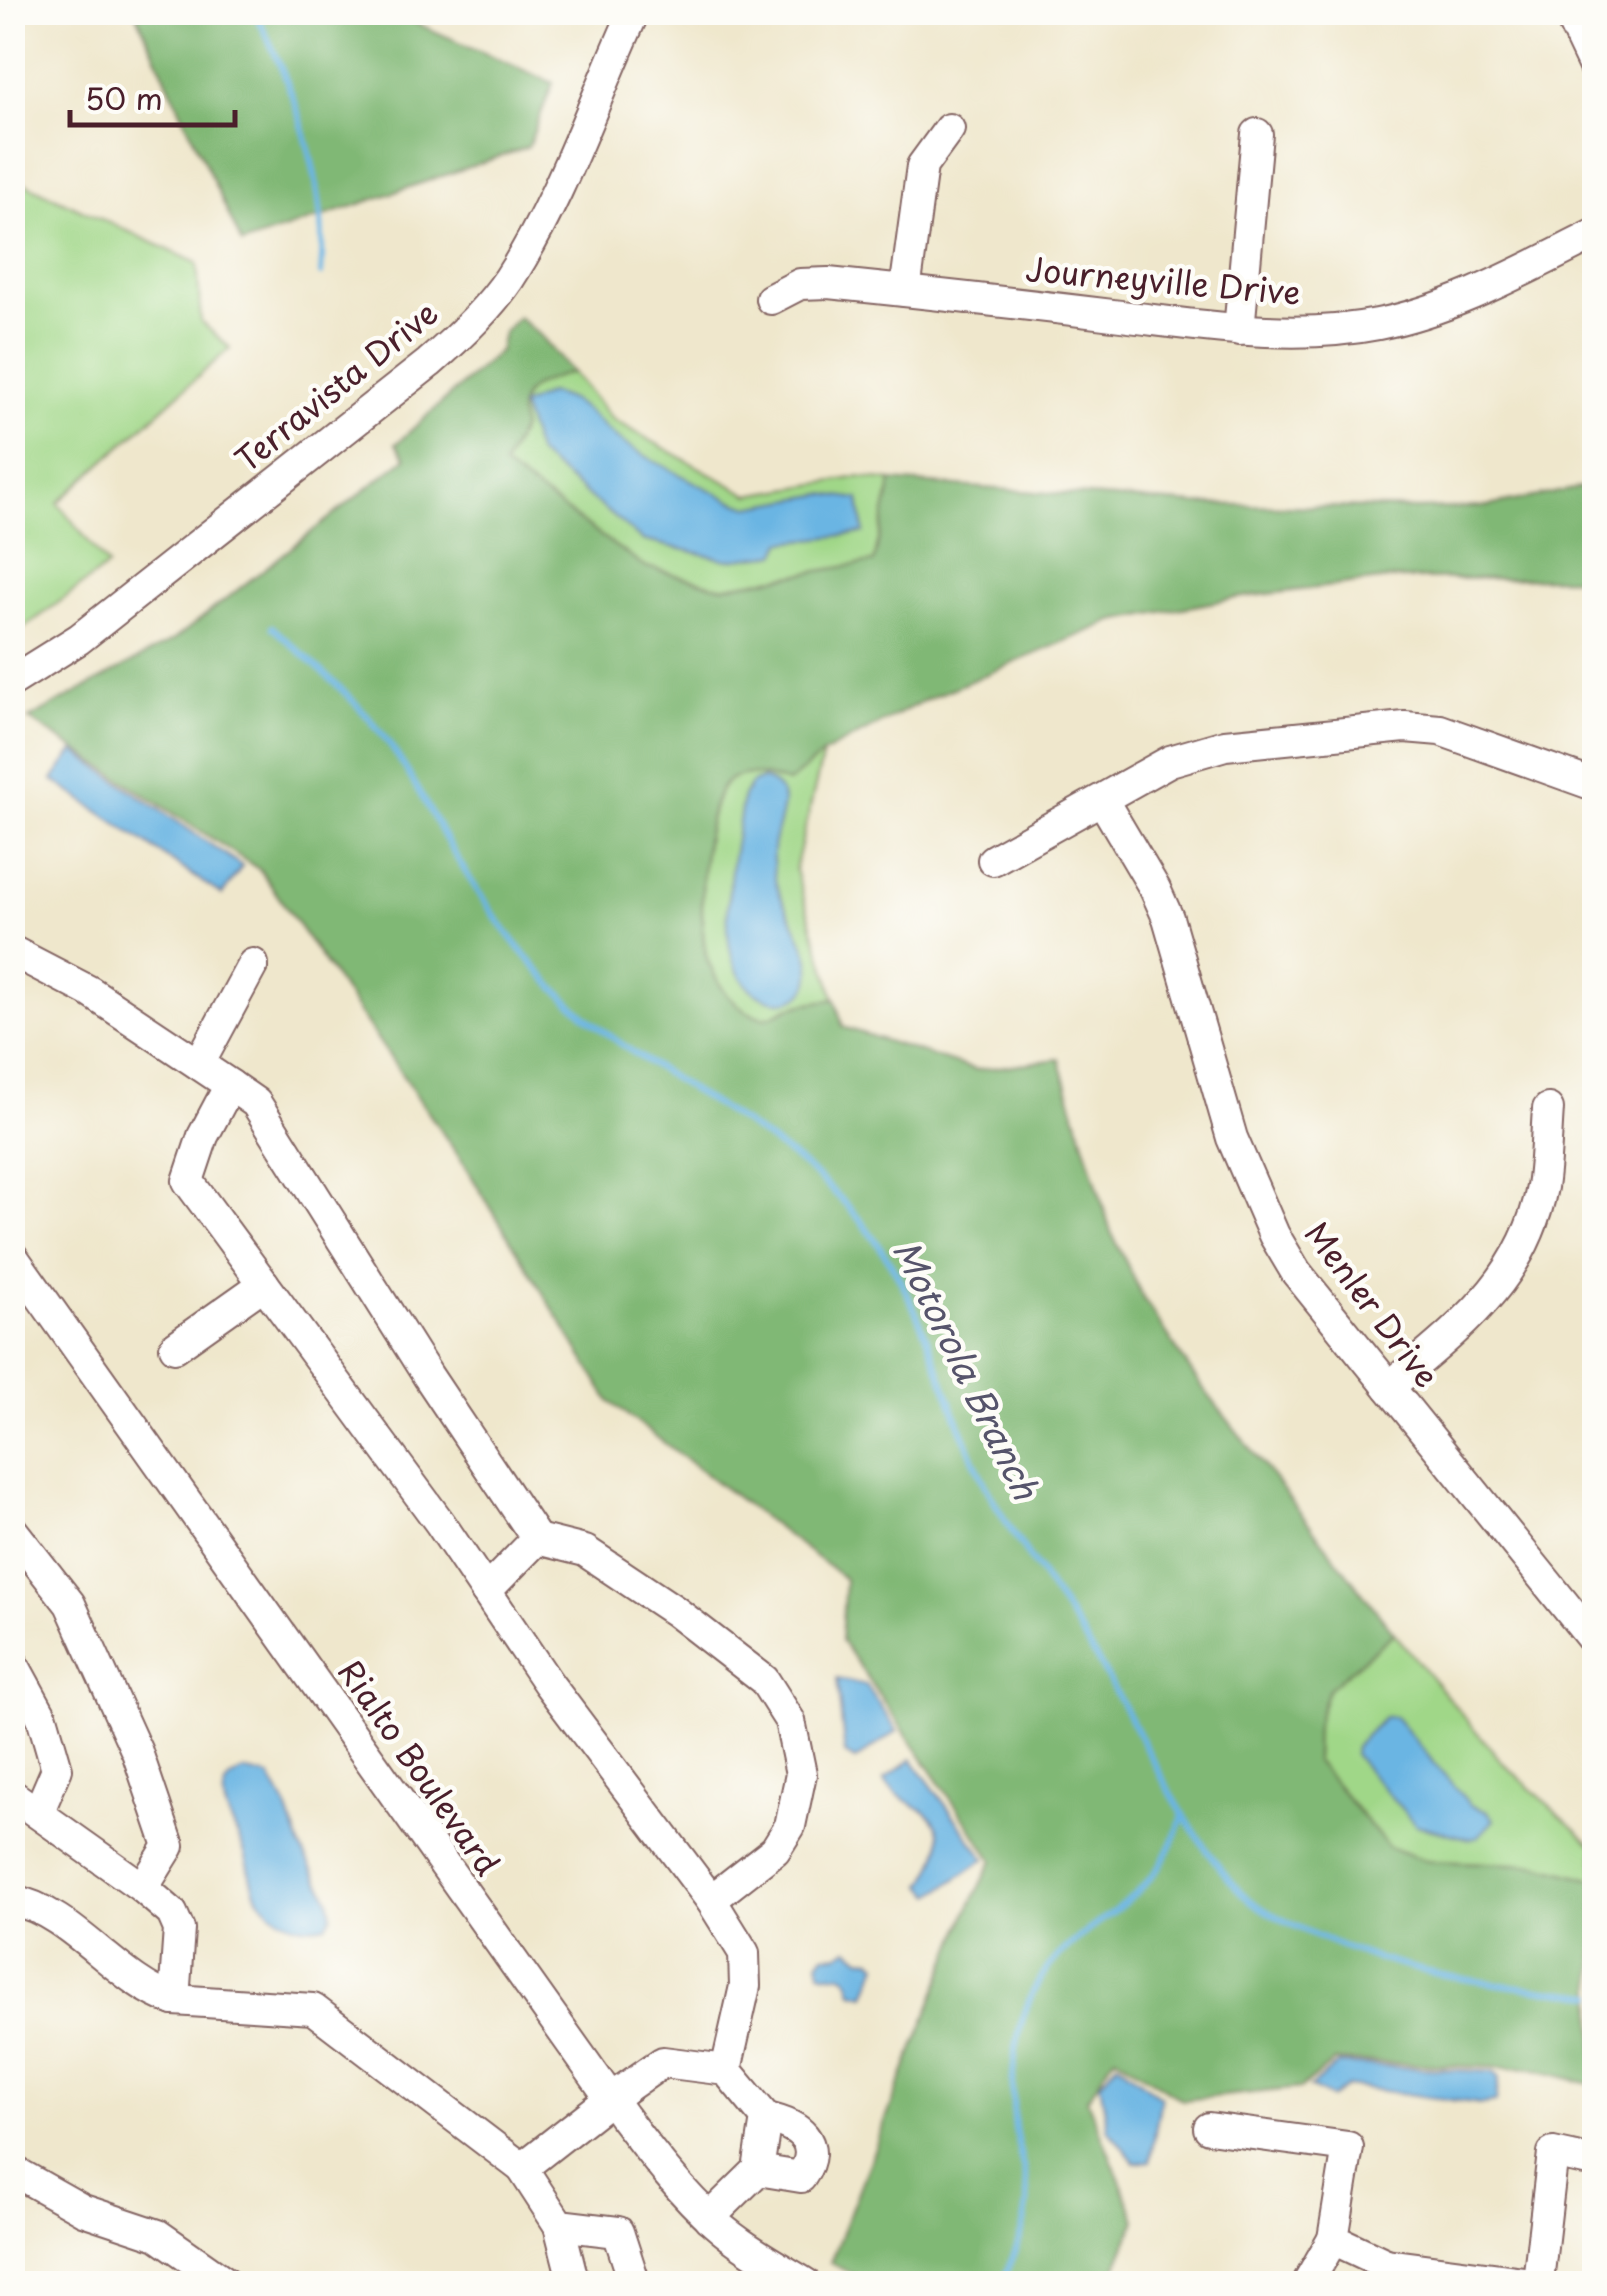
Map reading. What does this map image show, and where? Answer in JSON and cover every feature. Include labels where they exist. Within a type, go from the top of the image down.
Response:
[{"type":"street","name":"Terravista Drive","points":[[12,681],[79,639],[429,363],[462,332],[507,282],[525,251],[634,12]]},
{"type":"street","points":[[1568,12],[1594,67]]},
{"type":"street","points":[[904,290],[922,166],[949,129]]},
{"type":"street","points":[[1239,330],[1257,134]]},
{"type":"street","name":"Journeyville Drive","points":[[770,299],[800,284],[828,283],[1239,330],[1328,331],[1408,317],[1457,300],[1594,236]]},
{"type":"street","points":[[994,860],[1170,762],[1225,745],[1405,726],[1440,730],[1594,785]]},
{"type":"street","name":"Menler Drive","points":[[1103,801],[1155,888],[1168,918],[1232,1138],[1274,1234],[1296,1272],[1389,1387],[1584,1608],[1594,1641]]},
{"type":"street","points":[[12,951],[89,991],[256,1103],[536,1539],[585,1551],[676,1611],[764,1680],[790,1721],[801,1774],[790,1826],[775,1850],[711,1900]]},
{"type":"street","points":[[198,1064],[253,964]]},
{"type":"street","points":[[230,1085],[203,1136],[188,1181],[440,1523],[548,1683],[711,1900],[744,1953],[745,1986],[726,2070]]},
{"type":"street","points":[[1389,1387],[1476,1314],[1511,1266],[1542,1188],[1548,1109]]},
{"type":"street","name":"Rialto Boulevard","points":[[12,1256],[660,2164],[709,2218],[806,2284]]},
{"type":"street","points":[[175,1348],[264,1284]]},
{"type":"street","points":[[12,1530],[70,1604],[137,1752],[169,1846],[143,1888]]},
{"type":"street","points":[[486,1592],[536,1539]]},
{"type":"street","points":[[12,1662],[42,1717],[57,1769],[25,1804],[172,1913],[179,1929],[174,2000]]},
{"type":"street","points":[[12,1900],[34,1904],[162,1996],[313,2009],[522,2168],[558,2225],[574,2284]]},
{"type":"street","points":[[522,2168],[663,2062],[726,2070],[766,2118],[789,2123],[804,2134],[810,2154],[802,2177],[758,2170]]},
{"type":"street","points":[[709,2218],[758,2170],[766,2118]]},
{"type":"street","points":[[1208,2128],[1348,2147],[1333,2239],[1307,2284]]},
{"type":"street","points":[[1333,2239],[1383,2274],[1538,2281],[1553,2154],[1594,2162]]},
{"type":"street","points":[[12,2170],[83,2210],[158,2234],[228,2284]]},
{"type":"street","points":[[558,2225],[618,2232],[635,2284]]},
{"type":"green space","points":[[136,13],[402,13],[402,17],[553,83],[528,147],[242,244]]},
{"type":"green space","points":[[13,178],[197,263],[201,322],[230,348],[58,503],[108,566],[13,636]]},
{"type":"green space","points":[[518,317],[541,336],[572,372],[539,384],[525,395],[520,415],[522,428],[503,466],[643,566],[721,587],[874,562],[892,481],[1194,504],[1418,509],[1483,507],[1594,485],[1594,578],[1388,579],[1236,598],[1113,621],[925,700],[823,754],[788,783],[759,775],[729,780],[719,792],[706,838],[702,897],[709,964],[729,997],[752,1014],[769,1017],[794,1006],[835,999],[843,1027],[976,1070],[1059,1059],[1111,1232],[1145,1301],[1196,1379],[1394,1633],[1328,1689],[1316,1725],[1315,1760],[1388,1847],[1427,1861],[1538,1865],[1594,1880],[1594,2085],[1532,2069],[1335,2061],[1301,2088],[1183,2100],[1115,2056],[1087,2099],[1136,2220],[1110,2283],[871,2283],[830,2263],[966,1915],[993,1860],[841,1640],[845,1579],[610,1402],[464,1164],[260,870],[29,719],[175,639],[406,458],[396,444],[499,351],[503,333]]},
{"type":"green space","points":[[572,372],[612,419],[749,495],[859,477],[892,481],[874,562],[721,587],[643,566],[503,466],[522,428],[521,404],[525,395],[539,384]]},
{"type":"green space","points":[[823,754],[795,870],[835,999],[761,1017],[744,1010],[729,997],[709,964],[705,948],[703,868],[712,812],[730,780],[751,775],[788,783]]},
{"type":"green space","points":[[1394,1633],[1502,1762],[1594,1846],[1594,1880],[1538,1865],[1427,1861],[1388,1847],[1315,1760],[1316,1725],[1328,1689]]},
{"type":"water","points":[[549,393],[573,402],[638,452],[749,507],[824,494],[859,499],[864,533],[783,542],[777,554],[728,560],[642,540],[538,455],[521,406]]},
{"type":"water","points":[[74,751],[242,866],[222,895],[53,780]]},
{"type":"water","points":[[762,779],[774,784],[783,800],[774,840],[774,873],[803,941],[810,969],[804,991],[779,1001],[760,996],[746,984],[729,942],[732,861],[743,796],[752,783]]},
{"type":"water","points":[[837,1679],[866,1685],[897,1731],[855,1760],[845,1754]]},
{"type":"water","points":[[1384,1717],[1395,1717],[1470,1805],[1488,1812],[1494,1820],[1478,1837],[1470,1839],[1416,1825],[1361,1763],[1354,1754],[1355,1746]]},
{"type":"water","points":[[912,1759],[985,1859],[933,1895],[923,1885],[938,1856],[937,1825],[884,1780]]},
{"type":"water","points":[[243,1771],[270,1777],[287,1808],[301,1848],[329,1899],[332,1915],[326,1925],[288,1922],[258,1897],[224,1799],[228,1782]]},
{"type":"water","points":[[849,1948],[878,1964],[866,1995],[853,1992],[845,1975],[821,1972],[819,1962],[824,1955],[839,1954]]},
{"type":"water","points":[[1118,2063],[1161,2097],[1150,2161],[1135,2163],[1108,2129],[1100,2083]]},
{"type":"water","points":[[1338,2064],[1494,2072],[1499,2077],[1496,2102],[1482,2104],[1347,2086],[1331,2098],[1310,2087]]},
{"type":"waterway","name":"Motorola Branch","points":[[255,12],[284,74],[306,140],[320,207],[321,274]]},
{"type":"waterway","name":"Motorola Branch","points":[[272,627],[374,724],[480,894],[555,988],[634,1053],[805,1167],[843,1201],[876,1241],[909,1297],[969,1449],[995,1502],[1086,1642],[1196,1835],[1242,1893],[1271,1913],[1331,1942],[1404,1966],[1478,1981],[1594,1995]]},
{"type":"waterway","points":[[1001,2284],[1018,2245],[1027,2204],[1013,2098],[1016,2050],[1027,2006],[1050,1965],[1132,1897],[1154,1873],[1184,1814]]}]
